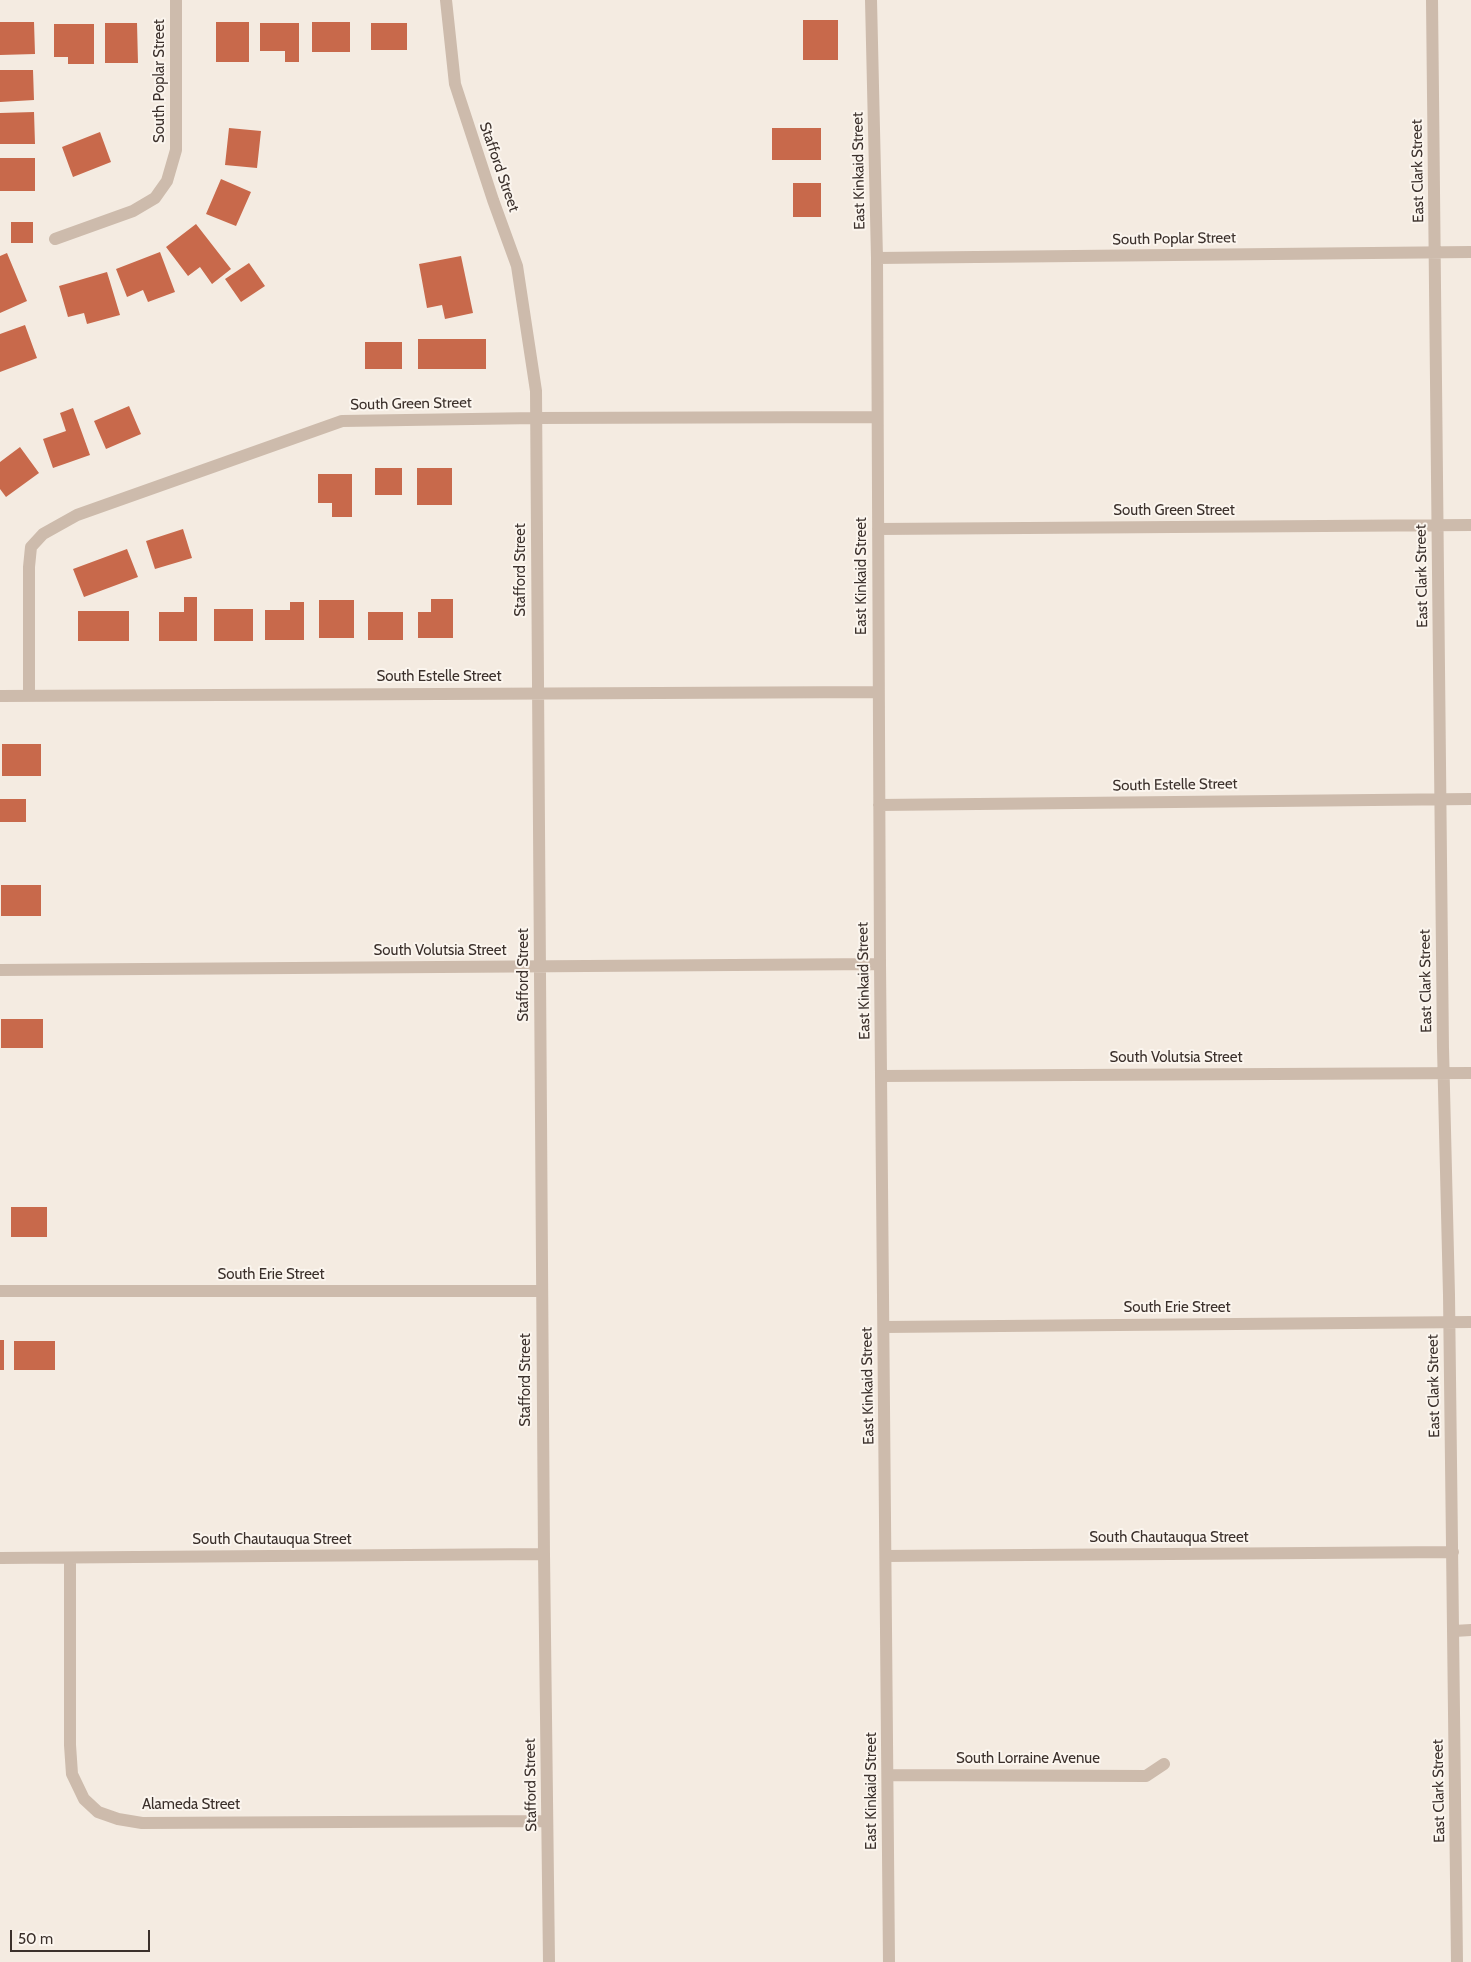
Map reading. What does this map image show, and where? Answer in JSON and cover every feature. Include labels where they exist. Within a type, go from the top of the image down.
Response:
[{"type":"street","name":"South Poplar Street","points":[[55,239],[133,211],[155,198],[166,181],[176,150],[176,0]]},
{"type":"street","name":"Stafford Street","points":[[446,0],[455,84],[517,266],[536,391],[544,1554],[549,1962]]},
{"type":"street","name":"East Kinkaid Street","points":[[871,0],[876,258],[889,1962]]},
{"type":"street","name":"East Clark Street","points":[[1432,0],[1443,1048],[1450,1322],[1457,1962]]},
{"type":"street","name":"South Poplar Street","points":[[876,258],[1471,252]]},
{"type":"street","name":"South Green Street","points":[[29,696],[28,586],[31,547],[43,534],[77,515],[342,421],[536,418],[877,417]]},
{"type":"street","name":"South Green Street","points":[[878,529],[1471,526]]},
{"type":"street","name":"South Estelle Street","points":[[0,696],[878,692]]},
{"type":"street","name":"South Estelle Street","points":[[879,805],[1471,799]]},
{"type":"street","name":"South Volutsia Street","points":[[0,970],[880,964]]},
{"type":"street","name":"South Volutsia Street","points":[[881,1076],[1471,1073]]},
{"type":"street","name":"South Erie Street","points":[[0,1291],[542,1291]]},
{"type":"street","name":"South Erie Street","points":[[884,1327],[1471,1322]]},
{"type":"street","name":"South Chautauqua Street","points":[[886,1556],[1453,1552]]},
{"type":"street","name":"South Chautauqua Street","points":[[0,1558],[544,1554]]},
{"type":"street","name":"Alameda Street","points":[[70,1558],[70,1745],[72,1774],[84,1799],[98,1812],[118,1819],[142,1823],[547,1821]]},
{"type":"street","points":[[1454,1631],[1471,1630]]},
{"type":"street","name":"South Lorraine Avenue","points":[[888,1774],[1146,1776],[1164,1764]]},
{"type":"building","points":[[803,20],[838,20],[838,60],[803,60]]},
{"type":"building","points":[[0,22],[34,22],[35,54],[0,55]]},
{"type":"building","points":[[216,22],[249,22],[249,62],[216,62]]},
{"type":"building","points":[[312,22],[350,22],[350,52],[312,52]]},
{"type":"building","points":[[105,23],[137,23],[138,63],[105,63]]},
{"type":"building","points":[[260,23],[299,23],[299,62],[285,62],[285,51],[260,51]]},
{"type":"building","points":[[371,23],[407,23],[407,50],[371,50]]},
{"type":"building","points":[[54,24],[94,24],[94,64],[68,64],[68,57],[54,57]]},
{"type":"building","points":[[0,70],[33,70],[34,100],[0,102]]},
{"type":"building","points":[[34,112],[35,144],[0,144],[0,113]]},
{"type":"building","points":[[229,128],[261,131],[257,168],[225,165]]},
{"type":"building","points":[[772,128],[821,128],[821,160],[772,160]]},
{"type":"building","points":[[100,132],[111,162],[73,177],[62,147]]},
{"type":"building","points":[[0,158],[35,158],[35,191],[0,191]]},
{"type":"building","points":[[221,179],[251,192],[236,226],[206,214]]},
{"type":"building","points":[[793,183],[821,183],[821,217],[793,217]]},
{"type":"building","points":[[11,222],[33,222],[33,243],[11,243]]},
{"type":"building","points":[[196,224],[231,269],[212,284],[200,267],[188,276],[166,247]]},
{"type":"building","points":[[160,252],[175,292],[148,302],[143,290],[127,297],[116,269]]},
{"type":"building","points":[[7,253],[27,301],[0,313],[0,256]]},
{"type":"building","points":[[461,256],[473,313],[445,319],[442,305],[427,308],[419,264]]},
{"type":"building","points":[[249,263],[265,286],[241,302],[225,279]]},
{"type":"building","points":[[107,272],[120,315],[87,324],[84,313],[68,317],[59,286]]},
{"type":"building","points":[[25,325],[37,358],[0,372],[0,334]]},
{"type":"building","points":[[418,339],[486,339],[486,369],[418,369]]},
{"type":"building","points":[[365,342],[402,342],[402,369],[365,369]]},
{"type":"building","points":[[129,406],[141,434],[106,449],[94,421]]},
{"type":"building","points":[[73,408],[90,455],[53,468],[43,439],[66,431],[60,413]]},
{"type":"building","points":[[20,447],[39,473],[6,497],[0,489],[0,462]]},
{"type":"building","points":[[375,468],[402,468],[402,495],[375,495]]},
{"type":"building","points":[[417,468],[452,468],[452,505],[417,505]]},
{"type":"building","points":[[318,474],[352,474],[352,517],[332,517],[332,503],[318,503]]},
{"type":"building","points":[[183,529],[192,558],[155,569],[146,541]]},
{"type":"building","points":[[127,549],[138,577],[84,597],[73,569]]},
{"type":"building","points":[[184,597],[197,597],[197,641],[159,641],[159,612],[184,612]]},
{"type":"building","points":[[431,599],[453,599],[453,638],[418,638],[418,612],[431,612]]},
{"type":"building","points":[[319,600],[354,600],[354,638],[319,638]]},
{"type":"building","points":[[290,602],[304,602],[304,640],[265,640],[265,610],[290,610]]},
{"type":"building","points":[[214,609],[253,609],[253,641],[214,641]]},
{"type":"building","points":[[78,611],[129,611],[129,641],[78,641]]},
{"type":"building","points":[[368,612],[403,612],[403,640],[368,640]]},
{"type":"building","points":[[2,744],[41,744],[41,776],[2,776]]},
{"type":"building","points":[[0,799],[26,799],[26,822],[0,822]]},
{"type":"building","points":[[1,885],[41,885],[41,916],[1,916]]},
{"type":"building","points":[[1,1019],[43,1019],[43,1048],[1,1048]]},
{"type":"building","points":[[11,1207],[47,1207],[47,1237],[11,1237]]},
{"type":"building","points":[[0,1340],[4,1340],[4,1370],[0,1370]]},
{"type":"building","points":[[14,1341],[55,1341],[55,1370],[14,1370]]}]
